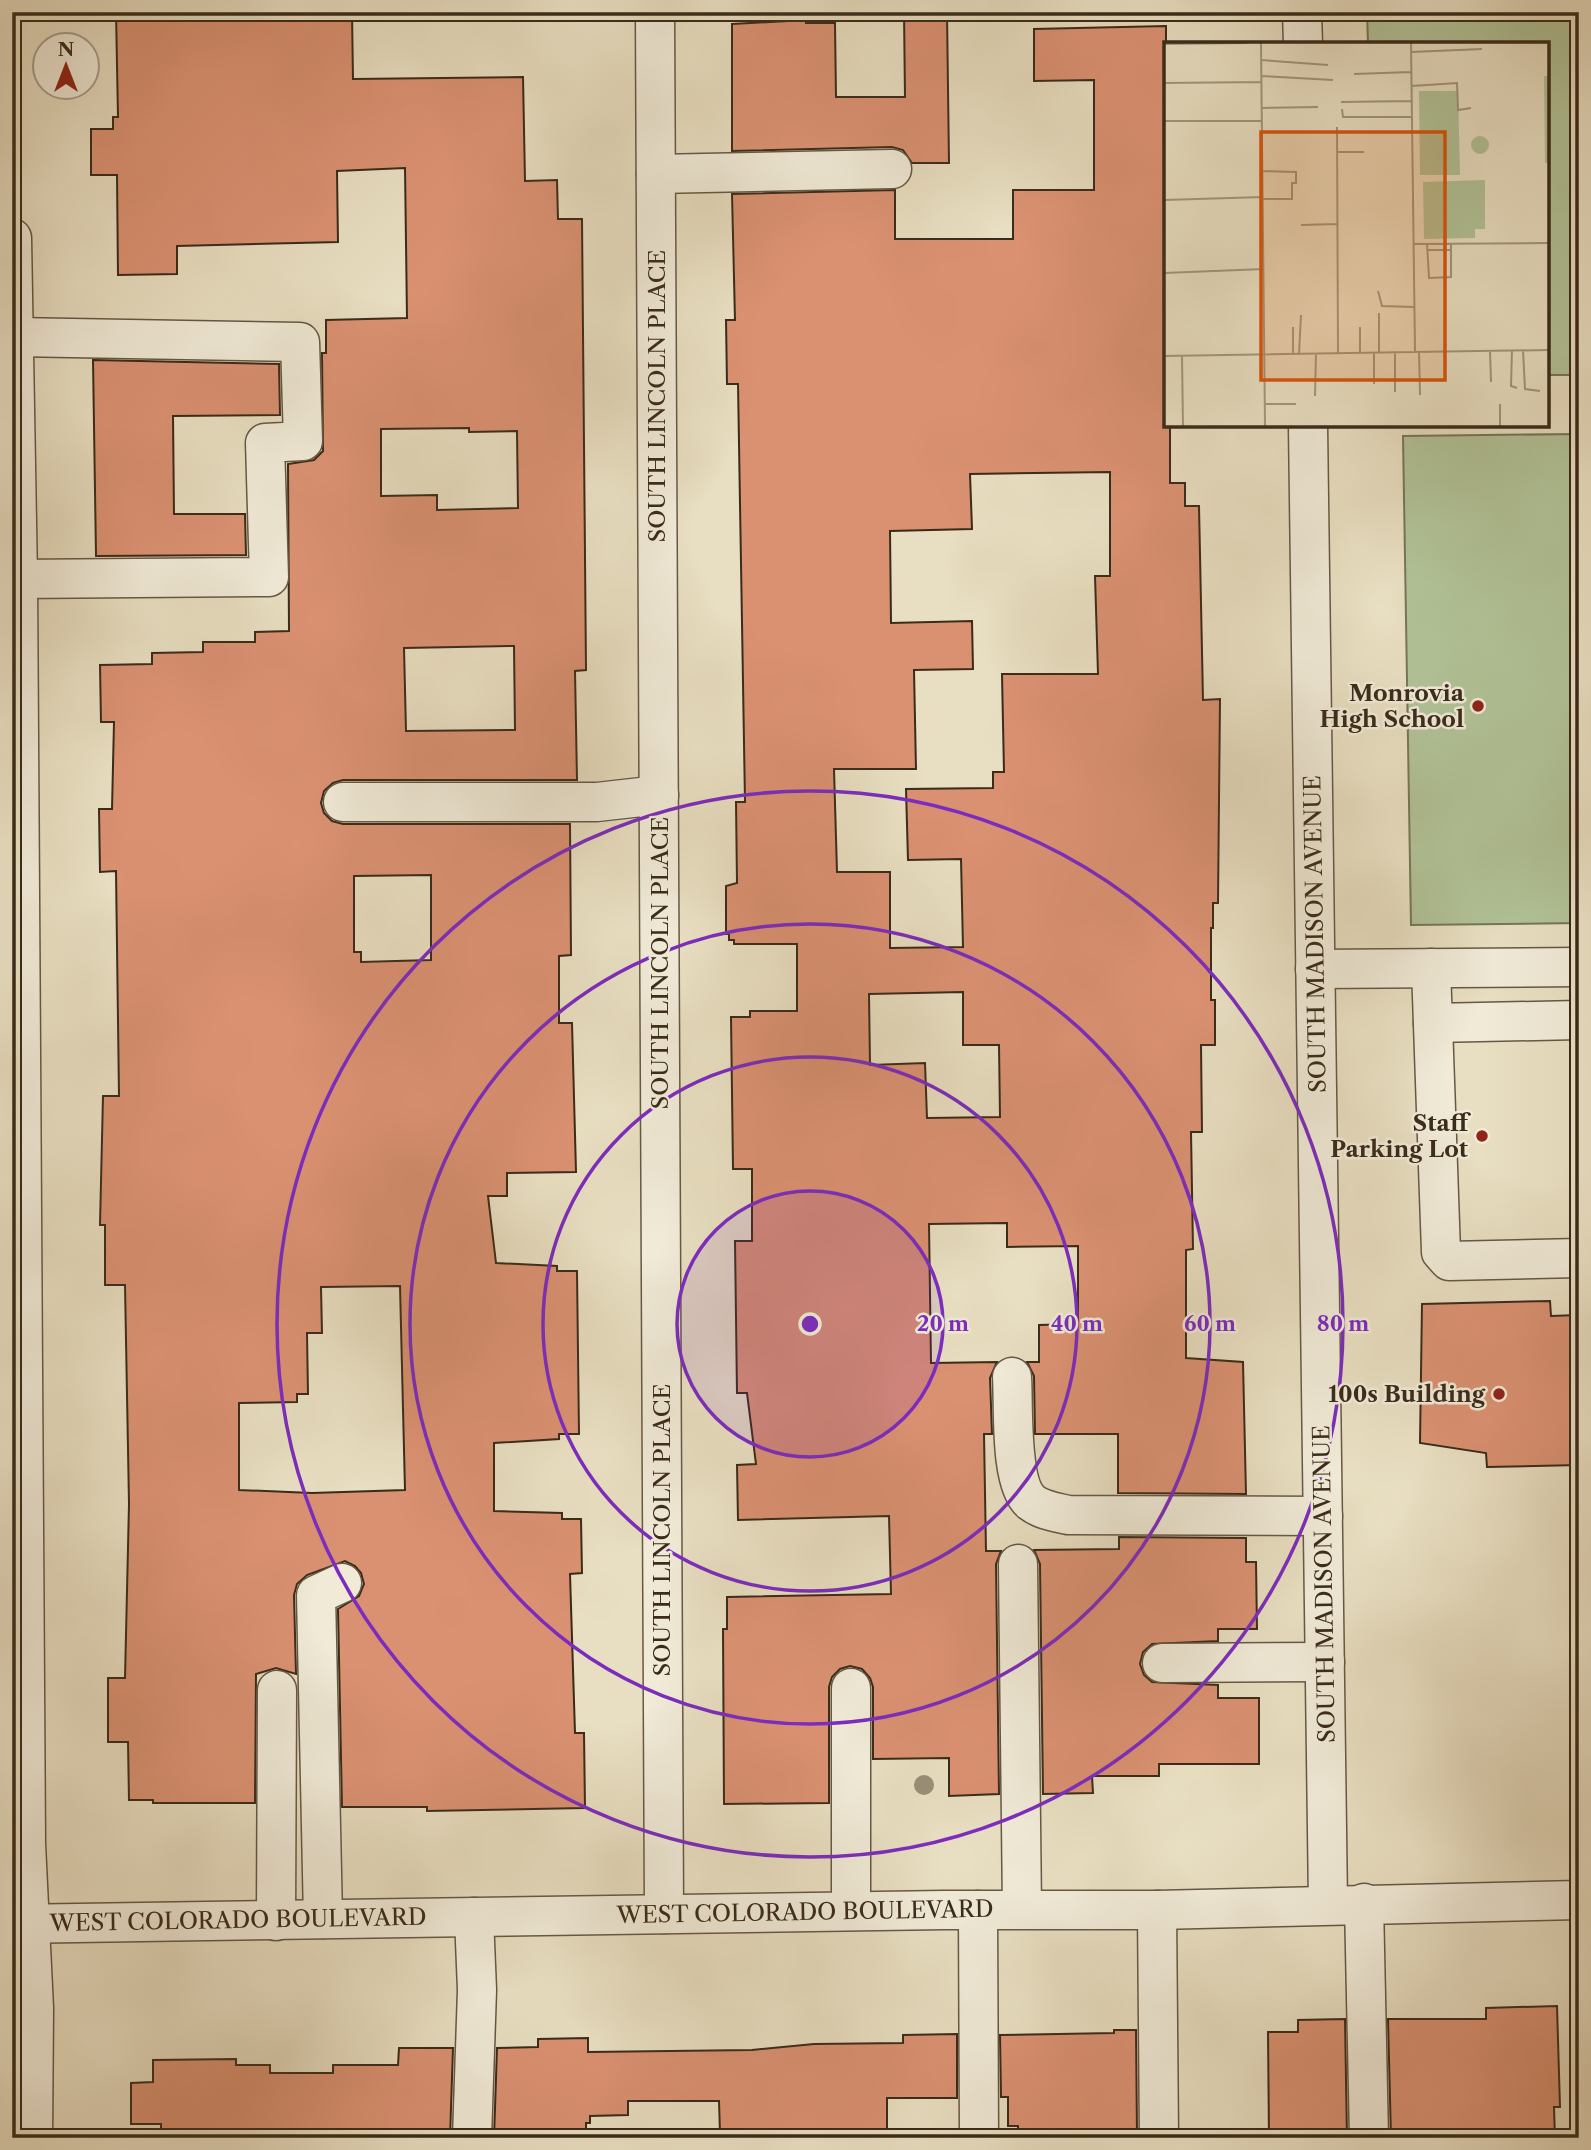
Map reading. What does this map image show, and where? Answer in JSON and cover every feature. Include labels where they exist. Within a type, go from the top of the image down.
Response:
[{"type":"street","name":"SOUTH LINCOLN PLACE","points":[[655,12],[664,1914]]},
{"type":"street","points":[[1303,12],[1303,42]]},
{"type":"street","points":[[656,174],[892,169]]},
{"type":"street","points":[[12,238],[16,571],[16,1187],[26,1844],[22,1924],[33,2138]]},
{"type":"street","points":[[14,337],[300,342],[303,441],[265,443],[269,577],[16,571]]},
{"type":"street","name":"SOUTH MADISON AVENUE","points":[[1308,427],[1325,1662],[1369,2138]]},
{"type":"street","points":[[343,802],[597,802],[659,795]]},
{"type":"street","points":[[1315,969],[1579,967]]},
{"type":"street","points":[[1432,968],[1441,1252],[1449,1261],[1579,1258]]},
{"type":"street","points":[[1433,1023],[1579,1020]]},
{"type":"street","points":[[1012,1377],[1017,1476],[1029,1501],[1047,1510],[1068,1515],[1323,1516]]},
{"type":"street","points":[[1018,1564],[1022,1909]]},
{"type":"street","points":[[323,1919],[316,1595],[342,1583]]},
{"type":"street","points":[[1162,1664],[1325,1662]]},
{"type":"street","points":[[851,1688],[851,1911]]},
{"type":"street","points":[[276,1921],[277,1690]]},
{"type":"street","name":"WEST COLORADO BOULEVARD","points":[[22,1924],[851,1911],[1157,1910],[1346,1903],[1579,1900]]},
{"type":"street","points":[[978,1910],[979,2138]]},
{"type":"street","points":[[1157,1910],[1159,2138]]},
{"type":"street","points":[[472,2138],[477,1990],[474,1917]]},
{"type":"green space","points":[[1367,12],[1579,12],[1579,375],[1549,375],[1549,42],[1368,42]]},
{"type":"green space","points":[[1579,434],[1579,923],[1411,925],[1403,436]]},
{"type":"building","points":[[116,12],[352,12],[353,79],[523,77],[525,181],[557,180],[558,219],[582,219],[586,670],[575,671],[577,780],[343,780],[333,783],[324,791],[321,803],[324,813],[332,821],[343,824],[570,824],[571,955],[559,956],[559,1023],[572,1023],[576,1172],[507,1173],[507,1196],[488,1196],[496,1263],[557,1266],[557,1271],[577,1271],[579,1434],[559,1434],[559,1439],[494,1443],[494,1511],[562,1513],[562,1519],[581,1519],[582,1573],[570,1574],[575,1733],[584,1733],[585,1808],[427,1811],[427,1807],[342,1807],[338,1609],[359,1596],[364,1584],[361,1573],[345,1561],[307,1575],[297,1584],[294,1595],[296,1674],[276,1668],[256,1674],[255,1803],[153,1803],[153,1800],[129,1800],[128,1742],[108,1742],[108,1678],[125,1678],[129,1504],[125,1285],[105,1285],[105,1225],[100,1225],[103,1096],[119,1096],[116,871],[100,872],[99,809],[112,809],[114,722],[101,722],[100,665],[152,664],[152,653],[203,652],[203,642],[255,642],[255,632],[289,631],[288,464],[314,460],[323,451],[322,353],[326,353],[326,320],[407,318],[405,168],[337,171],[338,242],[177,246],[177,274],[118,275],[117,175],[91,175],[91,129],[113,129],[113,117],[118,117]],"holes":[[[469,428],[469,432],[517,431],[518,508],[437,510],[437,495],[381,496],[381,429]],[[514,646],[515,730],[406,731],[404,648]],[[431,875],[431,960],[361,962],[361,952],[354,952],[354,876]],[[400,1286],[405,1490],[312,1493],[239,1490],[239,1403],[297,1402],[297,1394],[308,1394],[307,1333],[322,1333],[321,1287]]]},
{"type":"building","points":[[904,12],[947,12],[949,163],[912,163],[903,150],[892,147],[732,151],[732,24],[806,20],[806,23],[835,23],[836,97],[905,97]]},
{"type":"building","points":[[1166,26],[1164,427],[1170,427],[1170,483],[1185,483],[1185,506],[1199,506],[1203,700],[1220,699],[1218,903],[1213,903],[1211,928],[1211,1000],[1215,1000],[1215,1045],[1201,1045],[1202,1132],[1191,1132],[1193,1249],[1186,1250],[1186,1358],[1243,1362],[1246,1494],[1118,1493],[1118,1434],[1035,1434],[1034,1376],[1027,1362],[1039,1362],[1039,1325],[1078,1324],[1078,1246],[1007,1247],[1007,1223],[929,1224],[931,1363],[997,1362],[990,1378],[992,1434],[984,1434],[986,1551],[1001,1551],[996,1564],[999,1794],[949,1796],[949,1758],[873,1759],[873,1687],[870,1678],[862,1669],[850,1666],[840,1669],[832,1677],[829,1687],[829,1803],[724,1804],[723,1629],[727,1629],[727,1597],[891,1594],[889,1516],[738,1520],[737,1465],[756,1464],[747,1393],[737,1393],[735,1241],[752,1241],[752,1169],[733,1169],[731,1017],[750,1017],[750,1011],[797,1011],[797,944],[734,944],[734,940],[729,940],[729,934],[726,934],[726,886],[737,883],[736,802],[745,802],[738,384],[727,384],[726,320],[735,320],[732,194],[895,190],[895,239],[1013,239],[1013,190],[1094,190],[1094,80],[1034,81],[1034,29]],"holes":[[[1110,472],[1110,576],[1095,576],[1098,674],[1002,674],[1004,772],[993,772],[993,788],[906,789],[908,860],[961,859],[963,947],[890,948],[890,872],[837,872],[834,769],[916,769],[914,670],[973,669],[972,621],[891,623],[890,531],[972,529],[970,474]],[[963,992],[963,1045],[999,1045],[1000,1117],[927,1118],[925,1063],[870,1065],[869,994]]]},
{"type":"building","points":[[93,360],[279,364],[280,415],[173,416],[174,514],[245,514],[246,555],[96,556]]},
{"type":"building","name":"100s Building","points":[[1550,1301],[1551,1316],[1579,1315],[1579,1465],[1487,1467],[1486,1453],[1420,1443],[1422,1304]]},
{"type":"building","points":[[1119,1537],[1246,1538],[1246,1562],[1256,1562],[1257,1629],[1218,1629],[1218,1641],[1152,1644],[1143,1652],[1140,1664],[1144,1675],[1152,1682],[1218,1685],[1218,1698],[1259,1698],[1259,1764],[1159,1764],[1159,1776],[1092,1776],[1093,1793],[1043,1794],[1040,1564],[1034,1550],[1119,1549]]},
{"type":"building","points":[[1557,2006],[1560,2107],[1554,2107],[1555,2138],[1391,2138],[1388,2019],[1486,2019],[1486,2008]]},
{"type":"building","points":[[1345,2019],[1347,2138],[1269,2138],[1268,2032],[1298,2032],[1298,2020]]},
{"type":"building","points":[[1114,2030],[1136,2030],[1137,2134],[1060,2133],[1060,2137],[1018,2137],[1018,2126],[1008,2126],[1008,2097],[1001,2097],[1000,2035],[1114,2033]]},
{"type":"building","points":[[957,2034],[957,2098],[887,2098],[887,2138],[730,2138],[729,2132],[720,2133],[719,2101],[628,2101],[628,2115],[590,2116],[590,2123],[586,2123],[586,2138],[494,2138],[497,2048],[538,2047],[538,2039],[588,2038],[588,2052],[752,2050],[814,2044],[903,2043],[903,2035]]},
{"type":"building","points":[[399,2048],[453,2048],[450,2138],[199,2138],[199,2133],[161,2134],[161,2124],[131,2124],[131,2083],[153,2082],[153,2060],[236,2059],[236,2065],[270,2065],[270,2073],[333,2073],[333,2065],[398,2065]]},
{"type":"place","name":"Monrovia High School","points":[[1478,706]]},
{"type":"place","name":"Staff Parking Lot","points":[[1482,1136]]},
{"type":"place","name":"100s Building","points":[[1499,1394]]}]
